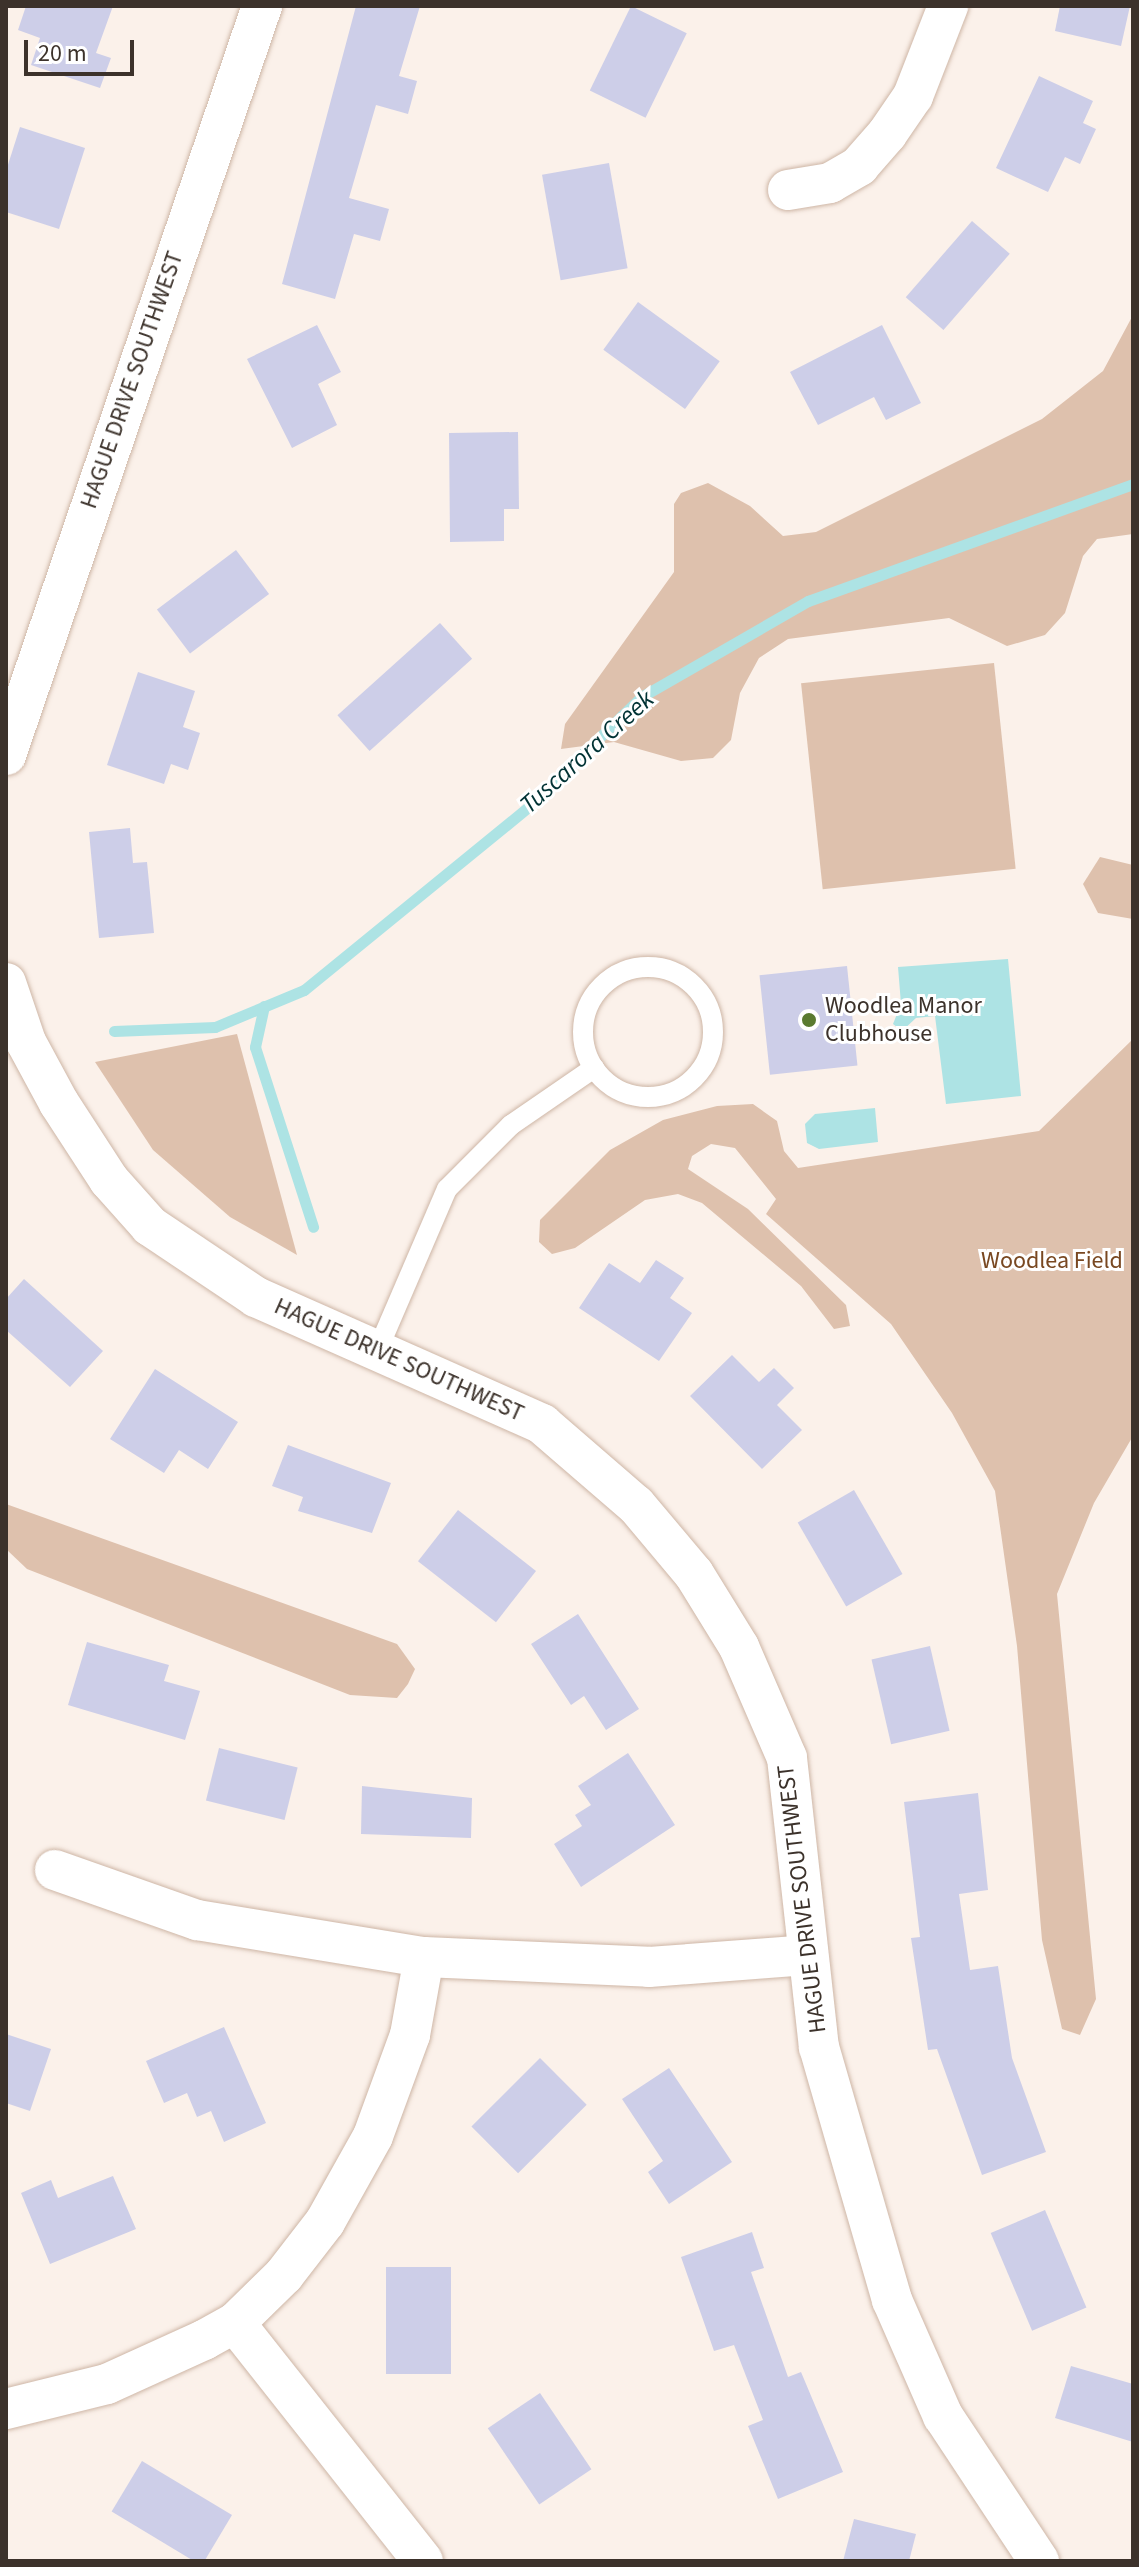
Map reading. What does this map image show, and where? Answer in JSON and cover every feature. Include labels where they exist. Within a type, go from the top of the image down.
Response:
[{"type":"street","name":"HAGUE DRIVE SOUTHWEST","points":[[6,755],[262,6]]},
{"type":"street","points":[[788,190],[830,183],[859,166],[913,96],[948,6]]},
{"type":"street","name":"HAGUE DRIVE SOUTHWEST","points":[[6,983],[26,1042],[59,1103],[109,1180],[150,1226],[256,1297],[542,1424],[636,1505],[694,1574],[739,1647],[787,1758],[819,2047],[892,2300],[943,2416],[1039,2561]]},
{"type":"street","points":[[55,1870],[197,1920],[424,1957],[649,1967],[807,1955]]},
{"type":"street","points":[[6,2409],[107,2384],[235,2323],[325,2222],[373,2136],[410,2035],[424,1957]]},
{"type":"street","points":[[235,2323],[423,2561]]},
{"type":"lane","points":[[636,967],[670,970],[705,998],[712,1049],[698,1075],[673,1093],[630,1095],[594,1068],[584,1046],[586,1011],[614,976],[636,967]]},
{"type":"lane","points":[[378,1349],[447,1189],[511,1125],[594,1068]]},
{"type":"green space","points":[[1133,315],[1133,534],[1097,539],[1083,556],[1065,613],[1045,635],[1007,646],[949,618],[788,639],[759,658],[740,693],[731,740],[713,758],[681,761],[614,742],[561,749],[565,724],[674,572],[674,504],[681,493],[708,483],[750,506],[783,536],[816,532],[1042,419],[1103,371]]},
{"type":"green space","points":[[994,663],[1016,869],[823,889],[801,683]]},
{"type":"green space","points":[[1100,857],[1133,865],[1133,919],[1098,913],[1083,884]]},
{"type":"green space","points":[[237,1034],[297,1255],[230,1217],[153,1150],[95,1062]]},
{"type":"green space","name":"Woodlea Field","points":[[1133,1039],[1133,1436],[1094,1503],[1057,1594],[1096,1999],[1080,2035],[1062,2029],[1042,1940],[1017,1646],[995,1491],[952,1413],[891,1324],[766,1214],[776,1199],[735,1148],[711,1144],[692,1156],[688,1169],[748,1209],[846,1305],[850,1326],[834,1329],[801,1286],[702,1203],[678,1194],[645,1200],[575,1248],[552,1254],[539,1242],[540,1220],[610,1150],[663,1120],[717,1106],[753,1104],[777,1121],[784,1151],[798,1168],[1039,1131]]},
{"type":"green space","points":[[6,1504],[397,1644],[415,1669],[397,1698],[350,1695],[27,1569],[6,1549]]},
{"type":"water","points":[[1008,959],[1021,1096],[946,1104],[935,1016],[916,1018],[902,1031],[893,1024],[901,1004],[898,967]]},
{"type":"water","points":[[875,1108],[878,1142],[819,1149],[807,1143],[805,1124],[815,1114]]},
{"type":"building","points":[[26,6],[113,6],[96,53],[111,58],[100,88],[31,65],[40,38],[18,30]]},
{"type":"building","points":[[356,6],[420,6],[399,76],[417,81],[408,114],[376,105],[349,198],[389,209],[380,241],[354,234],[335,299],[282,284]]},
{"type":"building","points":[[631,6],[687,33],[646,118],[590,90]]},
{"type":"building","points":[[1060,6],[1130,6],[1121,46],[1055,31]]},
{"type":"building","points":[[1039,76],[1093,101],[1083,123],[1096,129],[1080,164],[1065,157],[1048,192],[996,168]]},
{"type":"building","points":[[20,127],[85,148],[59,229],[6,212],[6,171]]},
{"type":"building","points":[[609,163],[628,268],[561,280],[542,175]]},
{"type":"building","points":[[972,221],[1010,254],[943,330],[906,297]]},
{"type":"building","points":[[638,302],[720,361],[685,409],[603,350]]},
{"type":"building","points":[[317,325],[341,372],[318,384],[337,425],[292,448],[247,359]]},
{"type":"building","points":[[882,325],[921,403],[886,420],[874,397],[818,425],[790,372]]},
{"type":"building","points":[[518,432],[519,509],[504,509],[504,541],[450,542],[449,433]]},
{"type":"building","points":[[236,550],[269,594],[190,654],[157,610]]},
{"type":"building","points":[[440,623],[472,659],[370,751],[337,715]]},
{"type":"building","points":[[138,672],[195,691],[183,727],[200,733],[188,770],[171,764],[164,784],[107,765]]},
{"type":"building","points":[[130,828],[133,863],[147,862],[154,933],[99,938],[89,832]]},
{"type":"building","name":"Woodlea Manor Clubhouse","points":[[847,966],[857,1065],[770,1075],[759,975]]},
{"type":"building","points":[[656,1260],[684,1278],[670,1298],[692,1313],[659,1361],[579,1308],[609,1263],[640,1283]]},
{"type":"building","points":[[24,1279],[103,1351],[70,1387],[6,1330],[6,1299]]},
{"type":"building","points":[[732,1355],[759,1382],[774,1368],[794,1388],[777,1405],[802,1430],[762,1469],[690,1396]]},
{"type":"building","points":[[155,1369],[238,1422],[208,1469],[179,1450],[164,1473],[110,1439]]},
{"type":"building","points":[[288,1445],[391,1483],[372,1533],[298,1511],[303,1497],[272,1486]]},
{"type":"building","points":[[854,1490],[902,1574],[846,1607],[798,1522]]},
{"type":"building","points":[[458,1510],[536,1571],[496,1622],[418,1561]]},
{"type":"building","points":[[578,1614],[639,1709],[606,1730],[584,1696],[571,1705],[531,1644]]},
{"type":"building","points":[[87,1642],[169,1665],[164,1681],[200,1691],[185,1740],[68,1705]]},
{"type":"building","points":[[930,1646],[950,1731],[891,1744],[872,1659]]},
{"type":"building","points":[[219,1748],[298,1768],[285,1820],[206,1800]]},
{"type":"building","points":[[628,1753],[675,1825],[581,1887],[554,1844],[582,1826],[575,1815],[591,1805],[578,1786]]},
{"type":"building","points":[[362,1786],[472,1798],[471,1838],[361,1834]]},
{"type":"building","points":[[978,1793],[988,1890],[959,1894],[970,1970],[998,1966],[1012,2058],[1046,2152],[982,2175],[937,2049],[928,2050],[911,1938],[920,1937],[904,1802]]},
{"type":"building","points":[[224,2027],[266,2123],[224,2142],[211,2111],[197,2117],[187,2093],[164,2103],[146,2061]]},
{"type":"building","points":[[6,2034],[51,2049],[30,2111],[6,2103]]},
{"type":"building","points":[[540,2058],[587,2105],[518,2173],[471,2127]]},
{"type":"building","points":[[669,2068],[732,2162],[669,2204],[648,2172],[663,2161],[622,2099]]},
{"type":"building","points":[[113,2176],[136,2229],[50,2264],[21,2193],[51,2180],[58,2198]]},
{"type":"building","points":[[1045,2210],[1086,2308],[1032,2331],[991,2233]]},
{"type":"building","points":[[752,2232],[764,2268],[751,2272],[788,2377],[801,2372],[843,2472],[778,2499],[748,2426],[763,2420],[734,2345],[714,2351],[681,2257]]},
{"type":"building","points":[[386,2267],[451,2267],[451,2374],[386,2374]]},
{"type":"building","points":[[1071,2366],[1133,2384],[1133,2442],[1055,2418]]},
{"type":"building","points":[[540,2393],[591,2469],[539,2505],[488,2428]]},
{"type":"building","points":[[142,2461],[232,2515],[204,2561],[194,2561],[112,2512]]},
{"type":"building","points":[[854,2519],[916,2534],[909,2561],[843,2561]]},
{"type":"waterway","name":"Tuscarora Creek","points":[[114,1031],[215,1027],[304,990],[528,807],[641,697],[808,601],[1133,484]]},
{"type":"waterway","points":[[264,1006],[255,1047],[313,1227]]},
{"type":"place","name":"Woodlea Manor Clubhouse","points":[[809,1020]]}]
